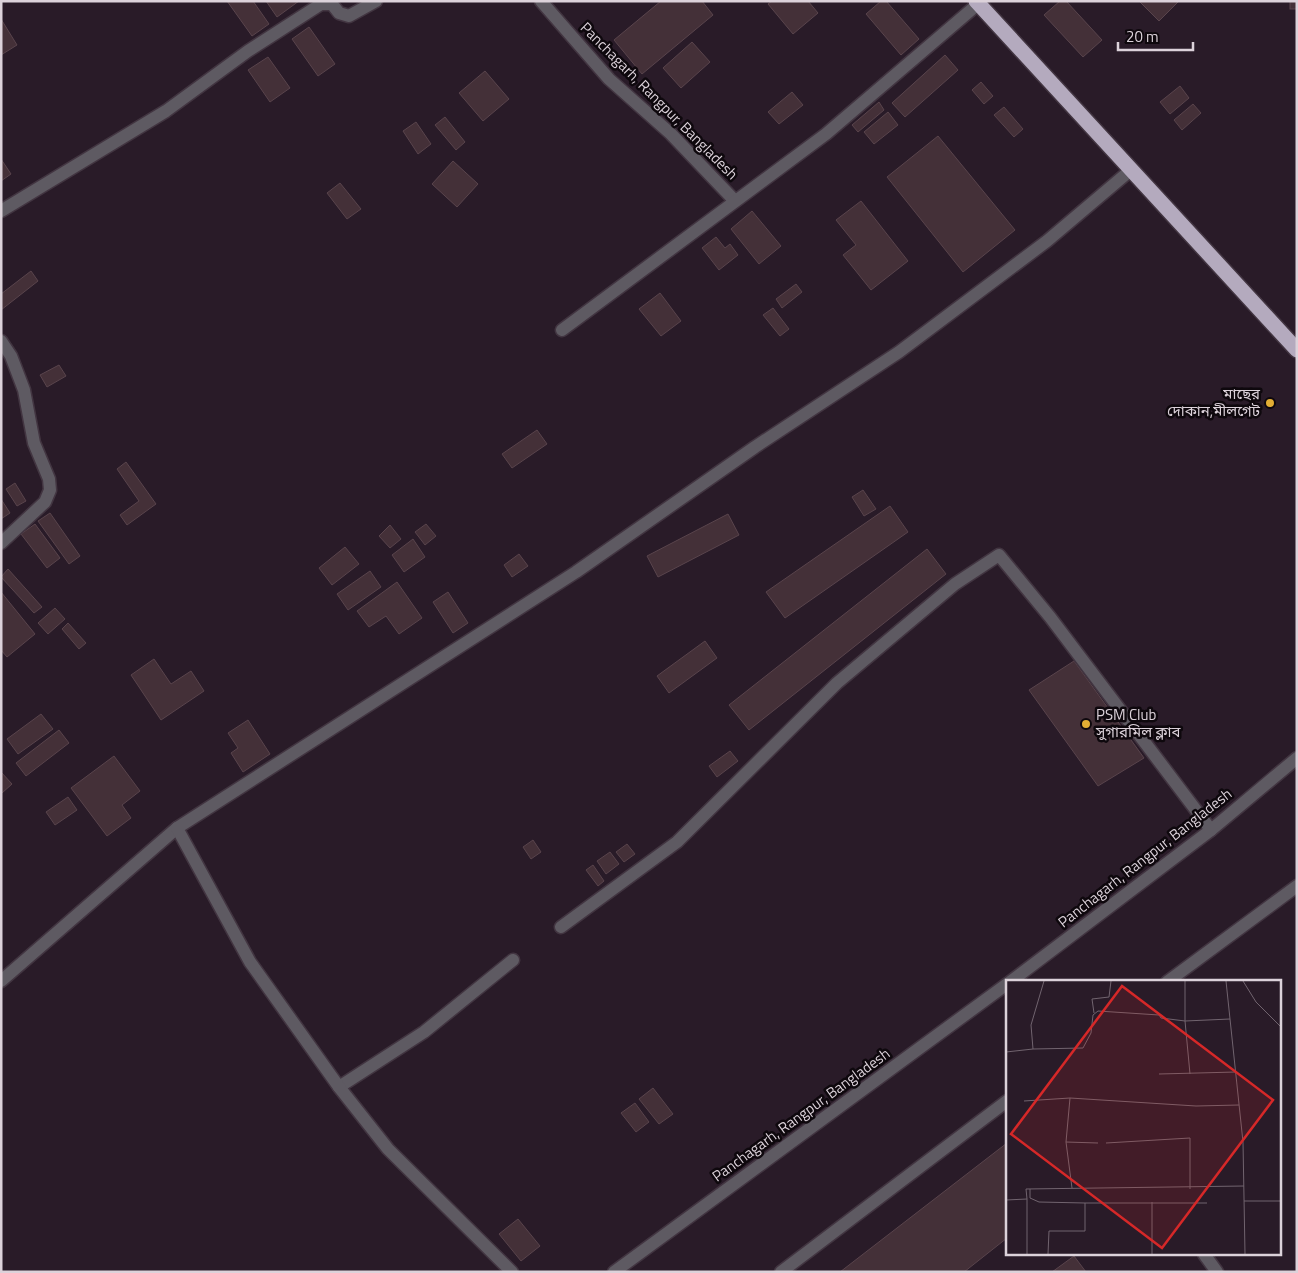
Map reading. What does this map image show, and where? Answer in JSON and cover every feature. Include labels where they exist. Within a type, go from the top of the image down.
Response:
[{"type":"highway","points":[[977,2],[1297,350]]},
{"type":"street","points":[[1,211],[166,111],[248,51],[321,4],[332,4],[339,13],[349,16],[376,1]]},
{"type":"street","name":"Panchagarh, Rangpur, Bangladesh","points":[[541,1],[609,79],[671,134],[734,201]]},
{"type":"street","points":[[562,330],[826,134],[977,2]]},
{"type":"street","points":[[1,981],[176,828],[576,572],[755,446],[899,352],[1046,241],[1132,169]]},
{"type":"street","points":[[1,341],[11,356],[24,390],[34,443],[49,479],[50,490],[45,502],[1,542]]},
{"type":"street","points":[[561,927],[677,842],[836,683],[955,584],[999,555],[1050,617],[1211,830]]},
{"type":"street","name":"Panchagarh, Rangpur, Bangladesh","points":[[1013,980],[1211,830],[1297,758]]},
{"type":"street","points":[[176,828],[250,962],[339,1087],[388,1149],[512,1272]]},
{"type":"street","points":[[1170,980],[1297,886]]},
{"type":"street","points":[[339,1087],[424,1032],[513,960]]},
{"type":"street","name":"Panchagarh, Rangpur, Bangladesh","points":[[614,1272],[1006,985]]},
{"type":"street","points":[[781,1272],[1006,1102]]},
{"type":"street","points":[[1205,1256],[1217,1272]]},
{"type":"building","points":[[227,1],[253,1],[269,24],[252,36]]},
{"type":"building","points":[[266,1],[299,1],[277,17]]},
{"type":"building","points":[[661,1],[702,1],[713,15],[642,74],[614,40]]},
{"type":"building","points":[[772,1],[808,1],[818,13],[793,34],[768,4]]},
{"type":"building","points":[[881,1],[886,1],[919,39],[901,55],[866,14]]},
{"type":"building","points":[[1060,1],[1066,1],[1102,40],[1083,57],[1044,15]]},
{"type":"building","points":[[1139,1],[1179,1],[1159,21]]},
{"type":"building","points":[[1290,1],[1297,1],[1297,9],[1290,9]]},
{"type":"building","points":[[1,19],[17,45],[1,55]]},
{"type":"building","points":[[309,27],[335,64],[318,76],[292,39]]},
{"type":"building","points":[[692,42],[710,62],[681,88],[663,68]]},
{"type":"building","points":[[945,55],[958,70],[905,117],[892,103]]},
{"type":"building","points":[[268,57],[290,88],[270,102],[248,70]]},
{"type":"building","points":[[485,71],[509,99],[483,121],[459,93]]},
{"type":"building","points":[[981,82],[993,96],[984,104],[972,90]]},
{"type":"building","points":[[1180,86],[1189,98],[1170,114],[1160,102]]},
{"type":"building","points":[[792,92],[803,105],[779,124],[768,112]]},
{"type":"building","points":[[879,102],[884,110],[858,132],[852,125]]},
{"type":"building","points":[[1193,104],[1201,113],[1182,130],[1174,120]]},
{"type":"building","points":[[1004,107],[1023,129],[1014,137],[994,115]]},
{"type":"building","points":[[888,112],[898,125],[874,144],[864,132]]},
{"type":"building","points":[[445,117],[465,142],[456,150],[435,125]]},
{"type":"building","points":[[416,122],[431,144],[418,154],[403,131]]},
{"type":"building","points":[[938,136],[1015,230],[963,272],[887,177]]},
{"type":"building","points":[[1,159],[11,174],[1,181]]},
{"type":"building","points":[[453,161],[478,184],[457,207],[432,184]]},
{"type":"building","points":[[340,183],[361,209],[347,219],[327,193]]},
{"type":"building","points":[[861,201],[908,261],[871,290],[843,255],[856,245],[836,220]]},
{"type":"building","points":[[752,211],[781,246],[759,264],[731,229]]},
{"type":"building","points":[[716,237],[725,248],[730,244],[738,255],[719,270],[702,248]]},
{"type":"building","points":[[31,271],[38,281],[1,310],[1,294]]},
{"type":"building","points":[[796,284],[802,292],[782,308],[776,299]]},
{"type":"building","points":[[660,293],[681,321],[661,336],[639,309]]},
{"type":"building","points":[[773,308],[789,329],[780,336],[763,315]]},
{"type":"building","points":[[59,365],[66,376],[47,387],[40,375]]},
{"type":"building","points":[[537,430],[547,444],[512,468],[502,454]]},
{"type":"building","points":[[126,462],[156,504],[127,525],[120,515],[139,501],[117,469]]},
{"type":"building","points":[[15,483],[26,501],[17,506],[6,489]]},
{"type":"building","points":[[863,490],[876,509],[864,516],[852,497]]},
{"type":"building","points":[[1,499],[10,513],[1,519]]},
{"type":"building","points":[[890,506],[908,532],[785,618],[766,592]]},
{"type":"building","points":[[50,513],[80,556],[69,564],[38,521]]},
{"type":"building","points":[[728,514],[739,535],[658,577],[647,556]]},
{"type":"building","points":[[35,524],[60,558],[47,568],[21,534]]},
{"type":"building","points":[[426,524],[436,536],[425,545],[415,532]]},
{"type":"building","points":[[390,525],[401,539],[390,548],[379,536]]},
{"type":"building","points":[[413,539],[425,557],[404,572],[392,555]]},
{"type":"building","points":[[345,547],[359,564],[332,585],[319,568]]},
{"type":"building","points":[[927,549],[946,574],[749,730],[729,705]]},
{"type":"building","points":[[519,554],[528,566],[512,577],[504,565]]},
{"type":"building","points":[[8,569],[42,607],[34,613],[1,577]]},
{"type":"building","points":[[370,571],[381,587],[348,610],[337,594]]},
{"type":"building","points":[[397,582],[422,618],[399,634],[386,616],[369,627],[357,611]]},
{"type":"building","points":[[1,592],[35,634],[7,657],[1,650]]},
{"type":"building","points":[[448,592],[468,623],[453,633],[433,602]]},
{"type":"building","points":[[55,608],[65,619],[48,634],[38,623]]},
{"type":"building","points":[[68,623],[86,643],[79,649],[62,629]]},
{"type":"building","points":[[705,641],[717,658],[669,693],[657,676]]},
{"type":"building","points":[[154,659],[171,684],[191,671],[204,691],[161,720],[131,675]]},
{"type":"building","name":"PSM Club সুগারমিল ক্লাব","points":[[1074,661],[1144,758],[1098,786],[1029,690]]},
{"type":"building","points":[[41,714],[53,729],[18,754],[7,739]]},
{"type":"building","points":[[248,720],[270,754],[243,772],[231,753],[238,748],[228,733]]},
{"type":"building","points":[[59,730],[69,743],[26,776],[16,763]]},
{"type":"building","points":[[730,751],[738,761],[717,777],[709,766]]},
{"type":"building","points":[[114,756],[140,791],[122,805],[131,818],[107,836],[71,788]]},
{"type":"building","points":[[1,772],[12,784],[2,793],[1,793]]},
{"type":"building","points":[[68,797],[77,810],[55,825],[46,812]]},
{"type":"building","points":[[533,840],[541,852],[531,859],[523,847]]},
{"type":"building","points":[[627,844],[635,854],[624,862],[616,852]]},
{"type":"building","points":[[610,852],[619,864],[606,874],[597,861]]},
{"type":"building","points":[[593,865],[604,881],[598,886],[586,870]]},
{"type":"building","points":[[653,1088],[673,1114],[659,1124],[639,1099]]},
{"type":"building","points":[[635,1103],[649,1122],[636,1132],[621,1113]]},
{"type":"building","points":[[1006,1144],[1006,1239],[964,1272],[840,1272]]},
{"type":"building","points":[[518,1219],[540,1246],[521,1261],[499,1234]]},
{"type":"building","points":[[1074,1256],[1086,1272],[1052,1272]]},
{"type":"place","name":"মাছের দোকান,মীলগেট","points":[[1270,403]]},
{"type":"place","name":"PSM Club সুগারমিল ক্লাব","points":[[1086,724]]}]
